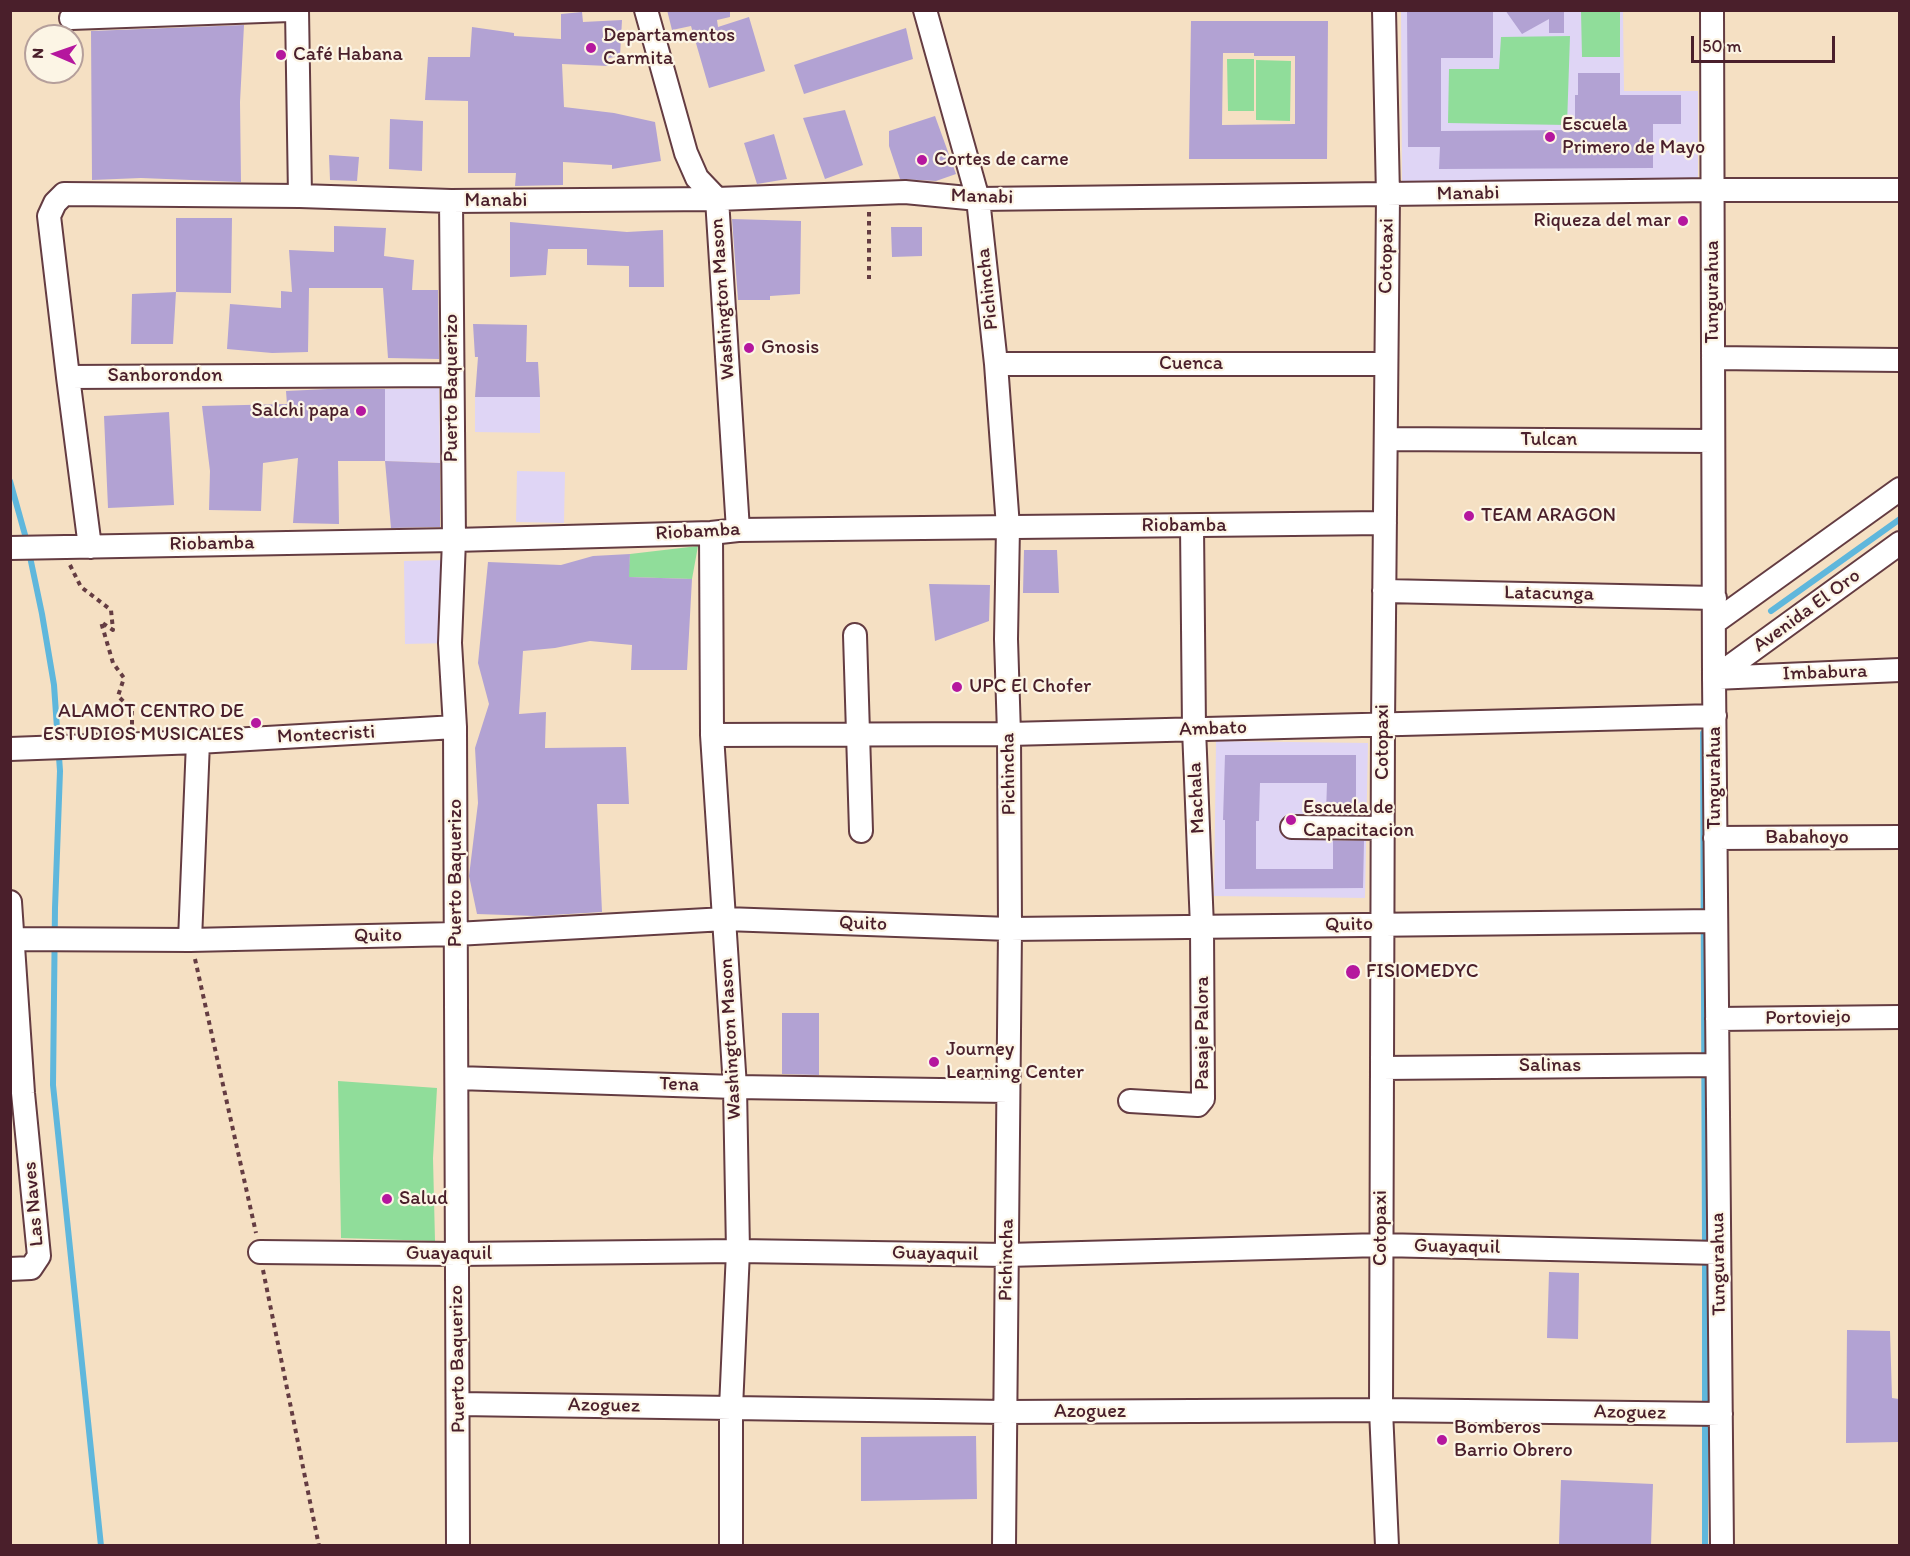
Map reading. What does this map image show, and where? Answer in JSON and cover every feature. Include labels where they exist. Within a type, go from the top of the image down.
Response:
[{"type":"street","points":[[71,18],[290,10]]},
{"type":"street","points":[[297,10],[300,196]]},
{"type":"street","name":"Washington Mason","points":[[646,10],[686,153],[697,178],[717,199],[738,530]]},
{"type":"street","name":"Pichincha","points":[[925,10],[978,199],[996,364],[1008,527],[1006,639],[1010,928],[1004,1545]]},
{"type":"street","name":"Cotopaxi","points":[[1384,10],[1388,195],[1383,724],[1381,1410],[1387,1545]]},
{"type":"street","name":"Tungurahua","points":[[1712,10],[1715,622],[1714,678],[1706,716],[1715,838],[1722,1545]]},
{"type":"street","name":"Manabi","points":[[68,376],[49,216],[55,203],[64,194],[300,196],[451,201],[717,199],[905,192],[978,199],[1713,190],[1899,190]]},
{"type":"street","name":"Puerto Baquerizo","points":[[451,201],[454,540],[450,643],[455,727],[458,1545]]},
{"type":"street","points":[[1713,358],[1899,360]]},
{"type":"street","name":"Cuenca","points":[[996,364],[1386,364]]},
{"type":"street","name":"Sanborondon","points":[[68,376],[452,375]]},
{"type":"street","points":[[68,376],[90,547]]},
{"type":"street","name":"Tulcan","points":[[1386,439],[1713,441]]},
{"type":"street","points":[[1715,622],[1899,489]]},
{"type":"street","name":"Riobamba","points":[[13,548],[454,540],[711,533],[738,530],[1385,523]]},
{"type":"street","name":"Machala","points":[[1192,526],[1194,729],[1202,927]]},
{"type":"street","name":"Washington Mason","points":[[711,533],[712,735],[735,1087],[738,1251],[731,1408],[731,1545]]},
{"type":"street","name":"Avenida El Oro","points":[[1714,678],[1899,543]]},
{"type":"street","name":"Latacunga","points":[[1384,591],[1715,597]]},
{"type":"street","points":[[855,635],[861,831]]},
{"type":"street","name":"Imbabura","points":[[1714,678],[1899,670]]},
{"type":"street","name":"Ambato","points":[[712,735],[1009,734],[1706,716]]},
{"type":"street","name":"Montecristi","points":[[10,749],[198,742],[455,727]]},
{"type":"street","points":[[190,940],[198,742]]},
{"type":"street","points":[[1292,827],[1383,828]]},
{"type":"street","name":"Babahoyo","points":[[1715,838],[1899,837]]},
{"type":"street","name":"Las Naves","points":[[10,902],[19,939],[17,1093],[39,1256],[31,1268],[10,1269]]},
{"type":"street","name":"Quito","points":[[19,939],[190,940],[456,934],[725,919],[1010,928],[1715,921]]},
{"type":"street","name":"Pasaje Palora","points":[[1130,1101],[1198,1105],[1203,1099],[1202,927]]},
{"type":"street","name":"Portoviejo","points":[[1717,1019],[1899,1017]]},
{"type":"street","name":"Salinas","points":[[1382,1068],[1717,1065]]},
{"type":"street","name":"Tena","points":[[457,1078],[735,1087],[1008,1091]]},
{"type":"street","name":"Guayaquil","points":[[260,1252],[457,1254],[738,1251],[1007,1255],[1381,1245],[1718,1253]]},
{"type":"street","name":"Azoguez","points":[[459,1404],[1005,1412],[1381,1410],[1719,1414]]},
{"type":"path","points":[[869,194],[869,279]]},
{"type":"path","points":[[53,547],[81,587],[111,610],[113,630],[101,622],[113,663],[124,678],[118,696],[132,710],[131,744]]},
{"type":"shaded area","name":"Escuela Primero de Mayo","points":[[1401,11],[1623,11],[1624,91],[1698,91],[1698,183],[1402,183]]},
{"type":"shaded area","points":[[439,388],[440,463],[385,461],[385,389]]},
{"type":"shaded area","points":[[475,397],[540,397],[540,433],[475,432]]},
{"type":"shaded area","points":[[517,471],[565,472],[564,523],[516,522]]},
{"type":"shaded area","points":[[448,560],[450,643],[405,644],[404,561]]},
{"type":"shaded area","name":"Escuela de Capacitacion","points":[[1216,741],[1368,743],[1365,898],[1214,896]]},
{"type":"green space","points":[[1581,11],[1620,11],[1620,57],[1582,57]]},
{"type":"green space","points":[[1570,36],[1567,125],[1448,123],[1449,69],[1499,69],[1501,37]]},
{"type":"green space","points":[[1227,59],[1254,59],[1254,111],[1228,111]]},
{"type":"green space","points":[[1256,60],[1291,61],[1290,121],[1256,120]]},
{"type":"green space","points":[[698,546],[692,579],[628,577],[630,554]]},
{"type":"green space","points":[[338,1081],[437,1088],[433,1158],[435,1241],[341,1238]]},
{"type":"building","points":[[667,10],[730,10],[730,17],[717,20],[718,27],[749,17],[765,71],[709,88],[691,26],[672,30]]},
{"type":"building","points":[[1407,10],[1493,10],[1493,58],[1441,58],[1441,131],[1575,130],[1575,95],[1578,95],[1578,73],[1620,73],[1620,95],[1681,95],[1681,124],[1653,124],[1653,168],[1439,169],[1440,147],[1408,147]]},
{"type":"building","points":[[1505,10],[1564,10],[1564,33],[1549,33],[1549,19],[1522,34]]},
{"type":"building","points":[[582,12],[583,22],[622,20],[620,56],[609,58],[608,66],[562,64],[564,107],[614,113],[655,122],[661,161],[612,169],[612,165],[563,162],[563,185],[515,186],[516,173],[468,173],[468,101],[425,100],[428,57],[470,57],[472,27],[514,33],[514,36],[561,39],[561,14]]},
{"type":"building","points":[[1191,21],[1328,21],[1327,159],[1189,159]],"holes":[[[1223,53],[1254,53],[1254,56],[1295,56],[1295,124],[1222,125]]]},
{"type":"building","points":[[244,25],[240,102],[241,182],[141,178],[92,180],[91,31]]},
{"type":"building","points":[[906,28],[913,59],[804,94],[794,65]]},
{"type":"building","points":[[845,110],[863,165],[825,179],[803,118]]},
{"type":"building","name":"Cortes de carne","points":[[935,116],[956,174],[936,181],[900,179],[889,146],[889,131]]},
{"type":"building","points":[[390,119],[423,121],[422,171],[389,169]]},
{"type":"building","points":[[774,134],[787,179],[757,184],[744,143]]},
{"type":"building","points":[[329,155],[359,157],[357,181],[330,180]]},
{"type":"building","points":[[176,218],[232,218],[231,293],[176,292]]},
{"type":"building","points":[[732,219],[801,221],[800,294],[770,296],[770,300],[738,300]]},
{"type":"building","points":[[510,222],[627,232],[663,230],[664,287],[629,287],[629,266],[587,265],[587,249],[548,249],[546,275],[510,277]]},
{"type":"building","points":[[334,226],[386,228],[384,256],[414,260],[412,290],[438,290],[439,359],[388,358],[383,288],[309,288],[308,352],[272,353],[227,349],[230,304],[281,308],[281,291],[292,292],[289,250],[334,252]]},
{"type":"building","points":[[891,227],[922,227],[922,256],[892,257]]},
{"type":"building","points":[[176,292],[173,344],[131,344],[132,294]]},
{"type":"building","points":[[473,324],[527,325],[526,362],[538,362],[540,397],[475,397],[478,357],[475,357]]},
{"type":"building","points":[[385,389],[385,461],[338,461],[339,524],[293,523],[298,458],[263,463],[261,511],[209,510],[210,471],[202,406],[287,404],[286,391]]},
{"type":"building","points":[[169,412],[174,505],[108,508],[104,416]]},
{"type":"building","points":[[385,461],[440,463],[440,527],[391,528]]},
{"type":"building","points":[[1024,550],[1057,550],[1059,593],[1023,593]]},
{"type":"building","points":[[630,554],[629,577],[692,579],[687,670],[631,670],[632,645],[590,641],[523,651],[519,714],[546,712],[545,748],[626,747],[629,804],[597,804],[602,912],[535,916],[477,914],[469,876],[478,803],[475,748],[489,704],[478,663],[488,562],[561,565],[593,556]]},
{"type":"building","points":[[929,584],[990,585],[989,621],[935,641]]},
{"type":"building","points":[[1225,755],[1356,755],[1356,814],[1326,814],[1327,783],[1260,783],[1259,821],[1256,821],[1256,869],[1333,869],[1333,841],[1364,841],[1363,888],[1225,889],[1225,820],[1223,820]]},
{"type":"building","points":[[782,1013],[819,1013],[819,1075],[782,1074]]},
{"type":"building","points":[[1549,1272],[1579,1273],[1578,1339],[1547,1338]]},
{"type":"building","points":[[1847,1330],[1890,1331],[1892,1398],[1899,1399],[1899,1442],[1846,1443]]},
{"type":"building","points":[[976,1436],[977,1499],[861,1501],[861,1437]]},
{"type":"building","points":[[1561,1480],[1653,1484],[1651,1545],[1559,1544]]},
{"type":"waterway","points":[[10,481],[27,542]]},
{"type":"waterway","points":[[1771,611],[1900,519]]},
{"type":"waterway","points":[[29,552],[54,685],[60,771],[55,908],[53,1085],[101,1546]]},
{"type":"waterway","points":[[1703,733],[1705,1248]]},
{"type":"waterway","points":[[1705,1258],[1705,1546]]},
{"type":"place","name":"Departamentos Carmita","points":[[591,48]]},
{"type":"place","name":"Café Habana","points":[[281,55]]},
{"type":"place","name":"Escuela Primero de Mayo","points":[[1550,137]]},
{"type":"place","name":"Cortes de carne","points":[[922,160]]},
{"type":"place","name":"Riqueza del mar","points":[[1683,221]]},
{"type":"place","name":"Gnosis","points":[[749,348]]},
{"type":"place","name":"Salchi papa","points":[[361,411]]},
{"type":"place","name":"TEAM ARAGON","points":[[1469,516]]},
{"type":"place","name":"UPC El Chofer","points":[[957,687]]},
{"type":"place","name":"ALAMOT CENTRO DE ESTUDIOS MUSICALES","points":[[256,723]]},
{"type":"place","name":"Escuela de Capacitacion","points":[[1291,820]]},
{"type":"place","name":"FISIOMEDYC","points":[[1353,972]]},
{"type":"place","name":"Journey Learning Center","points":[[934,1062]]},
{"type":"place","name":"Salud","points":[[387,1199]]},
{"type":"place","name":"Bomberos Barrio Obrero","points":[[1442,1440]]}]
